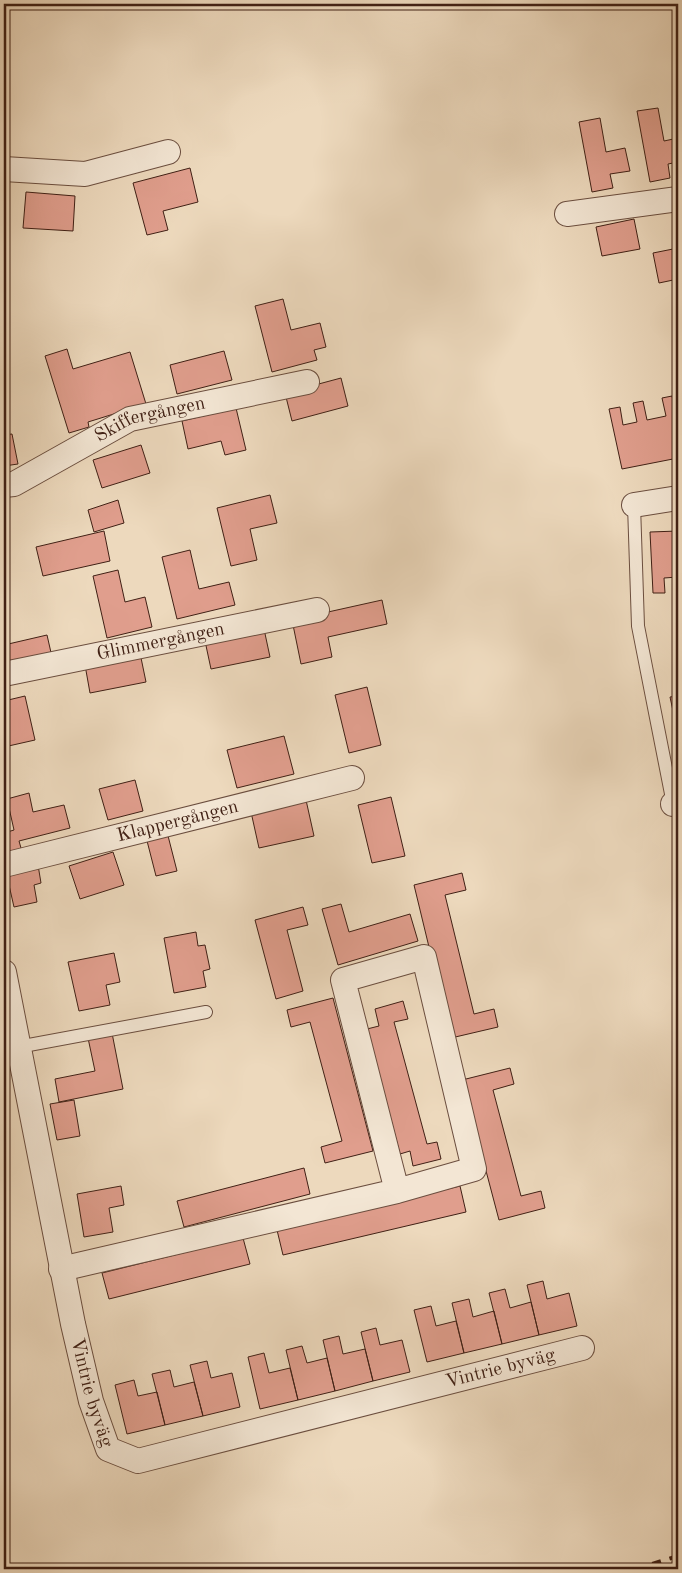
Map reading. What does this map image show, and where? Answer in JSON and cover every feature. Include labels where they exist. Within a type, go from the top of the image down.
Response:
[{"type":"street","points":[[4,169],[85,174],[168,152]]},
{"type":"street","points":[[567,214],[678,199]]},
{"type":"street","name":"Skiffergången","points":[[4,485],[14,484],[130,420],[307,382]]},
{"type":"street","points":[[634,505],[678,498]]},
{"type":"street","name":"Glimmergången","points":[[4,674],[317,610]]},
{"type":"street","name":"Klappergången","points":[[4,865],[352,778]]},
{"type":"street","points":[[61,1269],[398,1191],[474,1169],[424,957],[343,980],[398,1191]]},
{"type":"street","name":"Vintrie byväg","points":[[4,972],[61,1269],[90,1401],[108,1449],[138,1461],[582,1348]]},
{"type":"lane","points":[[634,505],[638,626],[676,804]]},
{"type":"lane","points":[[18,1047],[206,1012]]},
{"type":"building","points":[[658,108],[664,141],[678,138],[678,162],[668,164],[670,178],[650,182],[637,111]]},
{"type":"building","points":[[600,118],[606,152],[625,148],[630,171],[610,174],[613,188],[592,192],[579,122]]},
{"type":"building","points":[[190,168],[198,202],[163,211],[168,230],[147,235],[133,183]]},
{"type":"building","points":[[26,192],[75,196],[73,231],[23,228]]},
{"type":"building","points":[[634,219],[640,249],[602,256],[596,227]]},
{"type":"building","points":[[678,248],[678,279],[659,283],[653,253]]},
{"type":"building","points":[[283,299],[291,330],[320,323],[326,347],[314,350],[317,360],[272,372],[255,306]]},
{"type":"building","points":[[67,349],[73,369],[130,352],[146,404],[88,422],[89,427],[69,433],[45,356]]},
{"type":"building","points":[[224,351],[232,380],[177,394],[170,365]]},
{"type":"building","points":[[341,378],[348,406],[292,421],[285,393]]},
{"type":"building","points":[[672,396],[676,414],[678,414],[678,458],[622,469],[609,409],[620,407],[623,425],[637,422],[633,403],[643,401],[647,420],[666,416],[662,398]]},
{"type":"building","points":[[236,408],[246,450],[225,455],[221,441],[188,449],[182,421]]},
{"type":"building","points":[[12,434],[18,464],[4,466],[4,435]]},
{"type":"building","points":[[141,445],[150,473],[102,488],[93,460]]},
{"type":"building","points":[[270,495],[277,523],[250,529],[257,560],[231,566],[217,508]]},
{"type":"building","points":[[118,500],[124,523],[94,532],[88,510]]},
{"type":"building","points":[[104,531],[110,561],[43,576],[36,547]]},
{"type":"building","points":[[678,531],[678,577],[664,578],[665,593],[653,593],[650,532]]},
{"type":"building","points":[[190,550],[199,589],[229,582],[235,605],[177,619],[162,557]]},
{"type":"building","points":[[118,570],[125,602],[145,597],[152,627],[107,638],[93,576]]},
{"type":"building","points":[[382,600],[387,624],[328,637],[332,657],[301,664],[292,620]]},
{"type":"building","points":[[264,629],[270,657],[211,669],[205,641]]},
{"type":"building","points":[[47,635],[52,657],[4,668],[4,645]]},
{"type":"building","points":[[140,653],[146,682],[90,693],[85,665]]},
{"type":"building","points":[[367,687],[381,745],[349,753],[335,695]]},
{"type":"building","points":[[25,696],[35,740],[4,747],[4,701]]},
{"type":"building","points":[[678,696],[678,734],[670,697]]},
{"type":"building","points":[[284,736],[294,774],[237,788],[227,750]]},
{"type":"building","points":[[135,780],[143,811],[108,820],[99,789]]},
{"type":"building","points":[[29,793],[33,812],[64,805],[70,828],[19,841],[23,855],[4,853],[4,833],[14,830],[7,799]]},
{"type":"building","points":[[391,797],[405,856],[372,863],[358,805]]},
{"type":"building","points":[[306,800],[314,836],[259,848],[251,812]]},
{"type":"building","points":[[166,828],[177,871],[156,876],[145,833]]},
{"type":"building","points":[[113,852],[124,885],[80,899],[69,866]]},
{"type":"building","points":[[38,865],[41,883],[34,885],[37,902],[14,907],[6,872]]},
{"type":"building","points":[[462,873],[466,890],[445,895],[474,1014],[494,1009],[498,1027],[451,1038],[414,885]]},
{"type":"building","points":[[341,904],[349,932],[410,914],[418,941],[338,965],[322,909]]},
{"type":"building","points":[[303,907],[308,925],[287,930],[303,991],[276,999],[255,920]]},
{"type":"building","points":[[196,932],[198,946],[205,945],[210,969],[203,971],[206,987],[174,993],[164,938]]},
{"type":"building","points":[[114,953],[120,982],[106,985],[110,1005],[79,1011],[68,962]]},
{"type":"building","points":[[333,998],[373,1151],[325,1163],[321,1147],[342,1141],[310,1022],[291,1027],[287,1010]]},
{"type":"building","points":[[403,1001],[408,1019],[394,1022],[427,1144],[437,1142],[441,1159],[413,1166],[410,1151],[400,1154],[367,1029],[379,1026],[375,1009]]},
{"type":"building","points":[[112,1033],[123,1089],[59,1102],[55,1079],[95,1071],[88,1038]]},
{"type":"building","points":[[510,1068],[514,1084],[493,1090],[521,1196],[541,1191],[545,1208],[499,1220],[462,1080]]},
{"type":"building","points":[[74,1100],[80,1136],[57,1140],[50,1104]]},
{"type":"building","points":[[304,1168],[310,1194],[184,1227],[177,1201]]},
{"type":"building","points":[[121,1186],[124,1205],[109,1208],[113,1232],[84,1237],[77,1194]]},
{"type":"building","points":[[460,1186],[466,1212],[283,1255],[277,1230]]},
{"type":"building","points":[[243,1238],[250,1264],[109,1299],[102,1273]]},
{"type":"building","points":[[543,1281],[547,1299],[569,1293],[577,1326],[539,1335],[527,1285]]},
{"type":"building","points":[[505,1289],[510,1308],[531,1302],[539,1335],[502,1344],[489,1293]]},
{"type":"building","points":[[469,1299],[473,1317],[494,1311],[502,1344],[464,1353],[452,1303]]},
{"type":"building","points":[[431,1306],[436,1326],[456,1321],[464,1353],[427,1362],[414,1310]]},
{"type":"building","points":[[376,1328],[380,1345],[402,1340],[410,1372],[373,1381],[361,1332]]},
{"type":"building","points":[[339,1336],[343,1354],[365,1349],[373,1381],[335,1391],[323,1340]]},
{"type":"building","points":[[302,1346],[307,1363],[327,1358],[335,1391],[298,1400],[286,1350]]},
{"type":"building","points":[[264,1353],[269,1373],[290,1368],[298,1400],[260,1409],[248,1357]]},
{"type":"building","points":[[207,1361],[211,1378],[232,1373],[240,1407],[203,1416],[190,1365]]},
{"type":"building","points":[[170,1370],[174,1387],[194,1382],[203,1416],[165,1425],[152,1374]]},
{"type":"building","points":[[134,1380],[138,1396],[157,1392],[165,1425],[127,1434],[115,1385]]},
{"type":"railway","points":[[635,1569],[678,1556]]}]
